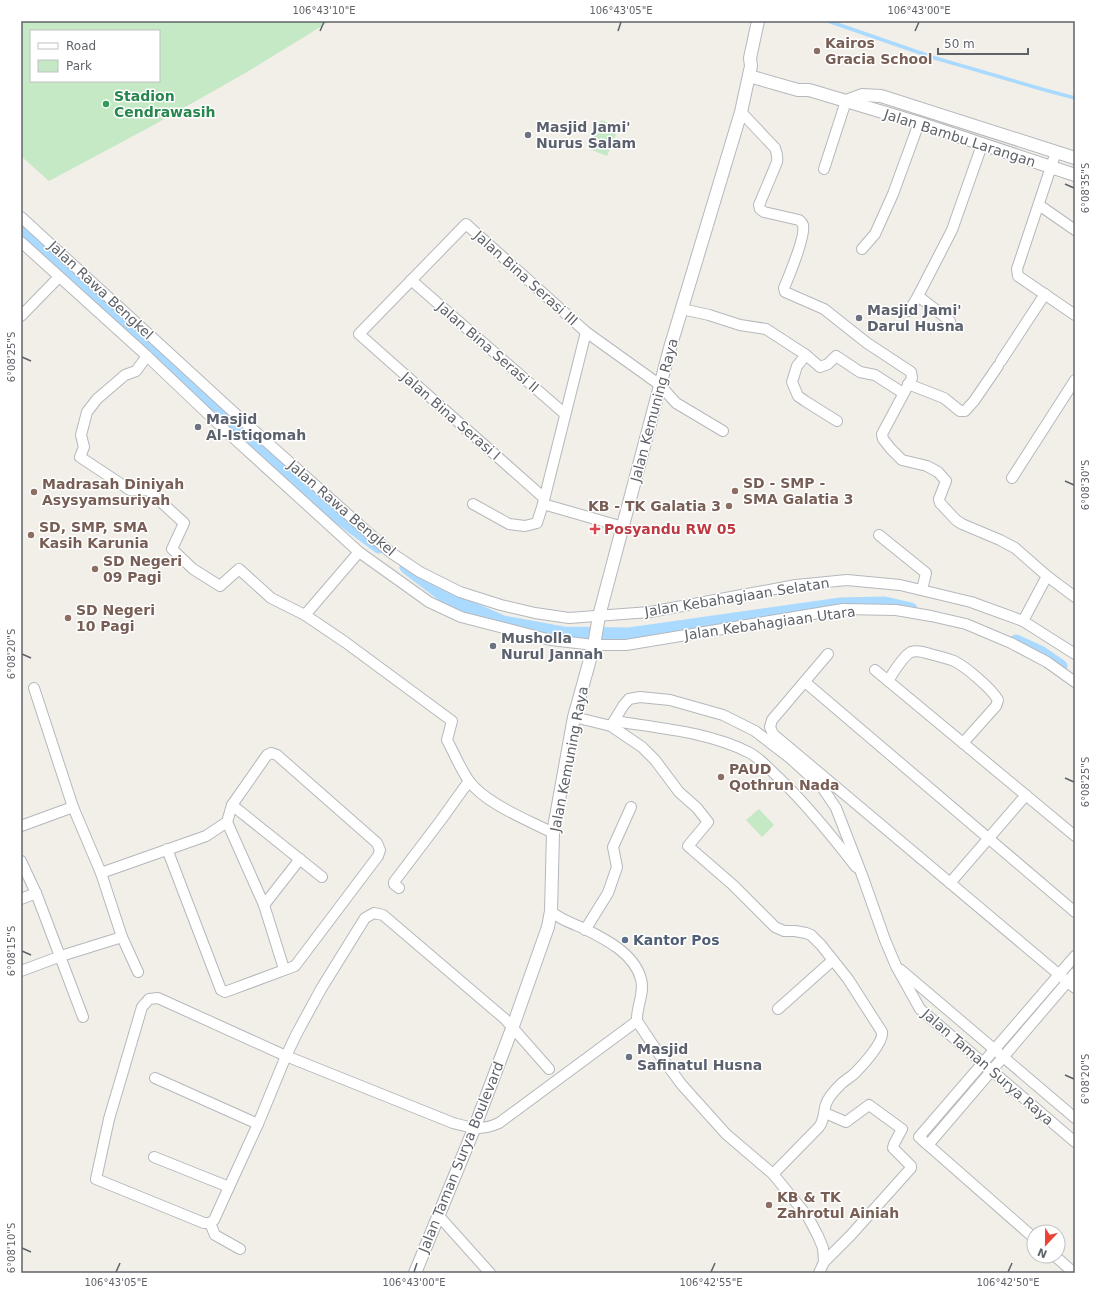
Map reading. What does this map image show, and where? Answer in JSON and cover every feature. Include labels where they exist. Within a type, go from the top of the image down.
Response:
[{"type":"street","name":"Jalan Kemuning Raya","points":[[549,919],[553,833],[574,717],[660,385],[741,112],[751,66],[750,58],[758,21]]},
{"type":"street","name":"Jalan Bambu Larangan","points":[[749,76],[798,90],[809,90],[919,123],[1075,175]]},
{"type":"street","name":"Jalan Bambu Larangan","points":[[846,101],[862,95],[881,96],[1075,158]]},
{"type":"street","points":[[824,169],[846,101]]},
{"type":"street","points":[[741,112],[775,148],[778,157],[759,205],[760,209],[764,212],[799,220],[804,226],[801,241],[784,288],[785,292],[824,309],[867,343],[912,372],[912,378],[882,434],[883,439],[890,450],[902,460],[926,466],[938,472],[946,481],[940,496],[940,503],[958,522],[1015,548],[1047,576],[1075,597]]},
{"type":"street","points":[[862,249],[875,234],[893,194],[919,123]]},
{"type":"street","points":[[908,311],[918,296],[952,230],[982,145]]},
{"type":"street","points":[[1056,152],[1017,272],[1018,276],[1075,315]]},
{"type":"street","points":[[1039,205],[1075,230]]},
{"type":"street","name":"Jalan Rawa Bengkel","points":[[21,217],[234,425],[359,552],[429,602],[461,617],[551,640],[594,643]]},
{"type":"street","name":"Jalan Bina Serasi III","points":[[411,280],[466,224],[586,332],[660,385],[676,403],[723,431]]},
{"type":"street","name":"Jalan Rawa Bengkel","points":[[21,242],[148,356],[390,552],[420,572],[460,592],[501,605],[535,613],[569,618],[599,620]]},
{"type":"street","points":[[21,316],[59,277]]},
{"type":"street","name":"Jalan Bina Serasi I","points":[[411,280],[359,334],[543,501]]},
{"type":"street","name":"Jalan Bina Serasi II","points":[[411,280],[565,414]]},
{"type":"street","points":[[908,384],[944,398],[960,411],[965,412],[974,401],[1045,294]]},
{"type":"street","points":[[918,296],[950,321]]},
{"type":"street","points":[[682,309],[709,315],[740,325],[766,329],[806,355],[820,367],[828,364],[836,356],[858,371],[875,376],[903,393]]},
{"type":"street","points":[[473,504],[509,524],[525,526],[537,523],[586,332]]},
{"type":"street","points":[[806,355],[797,366],[792,382],[798,396],[805,402],[838,421]]},
{"type":"street","points":[[148,356],[136,371],[125,375],[97,399],[87,412],[81,435],[84,447],[80,457],[130,490],[148,490],[184,523],[172,549],[193,569],[220,586],[239,569],[271,598],[306,615],[452,721],[448,740],[469,781],[497,805],[553,833]]},
{"type":"street","points":[[1012,478],[1075,380]]},
{"type":"street","points":[[543,501],[623,527]]},
{"type":"street","points":[[879,535],[926,573],[922,590]]},
{"type":"street","points":[[306,615],[359,552]]},
{"type":"street","points":[[1023,621],[1047,576]]},
{"type":"street","name":"Jalan Kebahagiaan Selatan","points":[[599,620],[796,585],[848,580],[900,585],[971,602],[1023,621],[1075,654]]},
{"type":"street","name":"Jalan Kebahagiaan Utara","points":[[594,643],[626,644],[843,609],[896,610],[966,624],[1012,643],[1041,659],[1075,682]]},
{"type":"street","points":[[888,681],[902,660],[914,651],[955,662],[978,678],[998,700],[996,706],[963,743]]},
{"type":"street","points":[[828,654],[772,720],[770,727],[773,734],[1071,984]]},
{"type":"street","points":[[875,670],[1075,836]]},
{"type":"street","points":[[805,682],[1075,912]]},
{"type":"street","points":[[34,688],[73,806],[101,873],[122,937],[138,972]]},
{"type":"street","name":"Jalan Taman Surya Raya","points":[[612,724],[629,699],[640,697],[670,700],[723,715],[755,731],[790,758],[822,788],[836,808],[885,940],[896,966],[920,1009],[1075,1142]]},
{"type":"street","points":[[574,717],[612,724],[673,730],[730,744],[751,754],[799,798],[825,828],[862,876]]},
{"type":"street","points":[[612,724],[642,747],[655,760],[679,792],[697,808],[708,822],[688,846],[733,885],[776,927],[784,931],[795,931],[811,935],[848,978],[883,1035],[882,1040],[865,1063],[841,1084],[827,1101],[824,1121],[772,1174]]},
{"type":"street","points":[[101,873],[168,849],[206,836],[226,822],[232,805],[267,755],[271,753],[277,755],[377,843],[380,850],[378,856],[295,966],[225,992],[221,990],[168,849]]},
{"type":"street","points":[[399,888],[394,884],[394,882],[469,781]]},
{"type":"street","points":[[950,883],[1026,795]]},
{"type":"street","points":[[232,805],[322,878]]},
{"type":"street","points":[[21,826],[73,806]]},
{"type":"street","points":[[585,930],[608,893],[617,867],[613,847],[631,807]]},
{"type":"street","points":[[226,822],[264,905],[284,970]]},
{"type":"street","points":[[264,905],[300,859]]},
{"type":"street","points":[[21,861],[36,893],[83,1017]]},
{"type":"street","points":[[21,899],[36,893]]},
{"type":"street","points":[[549,1069],[505,1018],[383,915],[374,913],[365,918],[325,982],[296,1035],[286,1056],[258,1124],[214,1220],[210,1223],[204,1223],[96,1180],[109,1119],[142,1007],[148,1000],[158,998],[286,1056],[453,1123],[474,1129],[489,1127],[499,1122],[637,1021]]},
{"type":"street","points":[[513,1026],[549,919],[558,917],[606,941],[627,955],[636,967],[641,979],[642,989],[637,1021],[682,1085],[726,1134],[772,1174],[808,1217],[823,1248],[824,1262]]},
{"type":"street","points":[[21,971],[61,956],[122,937]]},
{"type":"street","points":[[1026,1231],[919,1137],[1075,956]]},
{"type":"street","points":[[778,1009],[833,960]]},
{"type":"street","name":"Jalan Taman Surya Raya","points":[[896,966],[1075,1118]]},
{"type":"street","points":[[928,1145],[1004,1057],[1071,984],[1075,973]]},
{"type":"street","name":"Jalan Taman Surya Boulevard","points":[[415,1273],[474,1129],[513,1026]]},
{"type":"street","points":[[155,1078],[258,1124]]},
{"type":"street","points":[[1020,1095],[1031,1080]]},
{"type":"street","points":[[819,1273],[824,1262],[851,1235],[911,1168],[911,1166],[893,1148],[902,1129],[869,1105],[846,1122],[825,1113]]},
{"type":"street","points":[[154,1157],[229,1186]]},
{"type":"street","points":[[438,1215],[490,1273]]},
{"type":"street","points":[[210,1223],[215,1235],[240,1249]]},
{"type":"street","points":[[1064,1264],[1074,1273]]},
{"type":"green space","name":"Stadion Cendrawasih","points":[[21,21],[330,21],[247,72],[150,127],[49,181],[21,156]]},
{"type":"green space","points":[[601,120],[619,127],[607,156],[589,149]]},
{"type":"green space","points":[[759,809],[774,825],[762,837],[746,820]]},
{"type":"waterway","points":[[828,21],[935,58],[1075,98]]},
{"type":"waterway","points":[[21,230],[333,513],[379,547]]},
{"type":"waterway","points":[[406,567],[444,596],[503,622],[563,633],[629,634],[841,604],[885,603],[911,609]]},
{"type":"waterway","points":[[1016,641],[1042,653],[1061,666]]},
{"type":"place","name":"Kairos Gracia School","points":[[817,51]]},
{"type":"place","name":"Stadion Cendrawasih","points":[[106,104]]},
{"type":"place","name":"Masjid Jami' Nurus Salam","points":[[528,135]]},
{"type":"place","name":"Masjid Jami' Darul Husna","points":[[859,318]]},
{"type":"place","name":"Masjid Al-Istiqomah","points":[[198,427]]},
{"type":"place","name":"SD - SMP - SMA Galatia 3","points":[[735,491]]},
{"type":"place","name":"Madrasah Diniyah Asysyamsuriyah","points":[[34,492]]},
{"type":"place","name":"KB - TK Galatia 3","points":[[729,506]]},
{"type":"place","name":"Posyandu RW 05","points":[[595,529]]},
{"type":"place","name":"SD, SMP, SMA Kasih Karunia","points":[[31,535]]},
{"type":"place","name":"SD Negeri 09 Pagi","points":[[95,569]]},
{"type":"place","name":"SD Negeri 10 Pagi","points":[[68,618]]},
{"type":"place","name":"Musholla Nurul Jannah","points":[[493,646]]},
{"type":"place","name":"PAUD Qothrun Nada","points":[[721,777]]},
{"type":"place","name":"Kantor Pos","points":[[625,940]]},
{"type":"place","name":"Masjid Safinatul Husna","points":[[629,1057]]},
{"type":"place","name":"KB & TK Zahrotul Ainiah","points":[[769,1205]]}]
